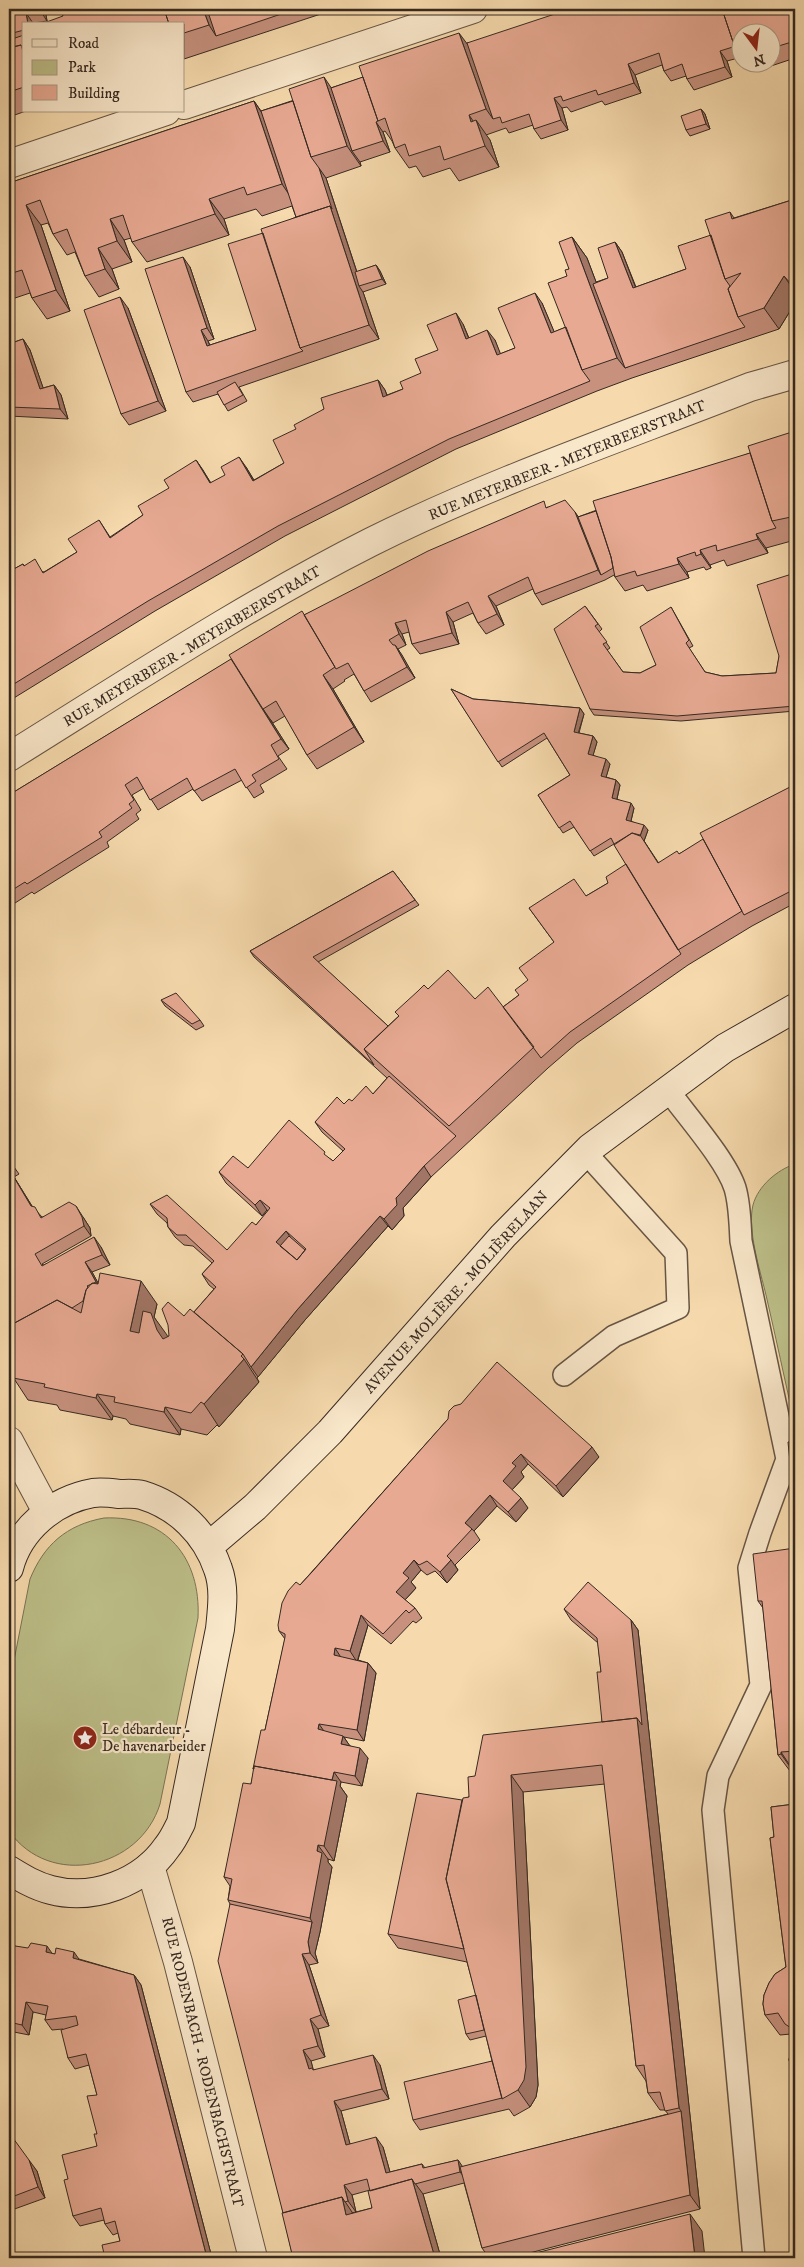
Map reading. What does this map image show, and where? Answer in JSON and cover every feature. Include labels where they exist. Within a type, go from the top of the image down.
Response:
[{"type":"street","points":[[185,105],[473,9]]},
{"type":"street","points":[[9,164],[163,112]]},
{"type":"street","name":"RUE MEYERBEER - MEYERBEERSTRAAT","points":[[9,757],[286,586],[373,541],[473,495],[750,387],[795,374]]},
{"type":"street","name":"AVENUE MOLIÈRE - MOLIÈRELAAN","points":[[209,1546],[256,1507],[330,1432],[503,1236],[586,1152],[725,1048],[795,1008]]},
{"type":"street","points":[[9,1441],[47,1512]]},
{"type":"street","points":[[9,1568],[12,1556],[27,1532],[47,1512],[66,1502],[94,1493],[140,1494],[168,1506],[189,1521],[209,1546],[219,1570],[224,1598],[220,1629],[181,1824],[167,1848],[150,1866],[132,1880],[109,1889],[81,1894],[52,1890],[28,1882],[9,1870]]},
{"type":"street","name":"RUE RODENBACH - RODENBACHSTRAAT","points":[[150,1866],[176,1955],[253,2258]]},
{"type":"lane","points":[[668,1090],[727,1170],[735,1188],[741,1241],[787,1459],[749,1568],[761,1685],[718,1776],[713,1810],[754,2258]]},
{"type":"lane","points":[[564,1375],[614,1336],[678,1308],[676,1252],[586,1152]]},
{"type":"green space","points":[[795,1164],[795,1425],[755,1250],[752,1215],[753,1205],[764,1185],[782,1170]]},
{"type":"green space","points":[[104,1518],[126,1519],[145,1524],[162,1533],[175,1544],[186,1559],[193,1577],[197,1596],[198,1618],[160,1804],[149,1826],[134,1844],[114,1856],[92,1864],[70,1865],[47,1860],[26,1849],[9,1831],[9,1686],[30,1579],[42,1556],[58,1538],[68,1531],[90,1521]]},
{"type":"building","points":[[9,9],[40,9],[26,13],[28,22],[22,22],[22,31],[9,34]]},
{"type":"building","points":[[61,9],[91,9],[92,11],[99,9],[164,9],[168,22],[46,22],[63,16]]},
{"type":"building","points":[[164,9],[203,9],[209,25],[185,33],[185,22],[168,22]]},
{"type":"building","points":[[207,9],[296,9],[216,36]]},
{"type":"building","points":[[570,9],[722,9],[732,39],[732,47],[720,51],[725,67],[687,79],[682,64],[664,71],[659,53],[628,64],[634,83],[598,95],[596,90],[563,101],[561,96],[554,98],[561,120],[534,129],[529,114],[502,123],[500,117],[493,119],[467,43]]},
{"type":"building","points":[[722,9],[795,9],[795,23],[790,24],[795,41],[782,45],[782,22],[732,22],[732,39]]},
{"type":"building","points":[[459,33],[486,109],[469,115],[471,122],[476,120],[485,146],[444,160],[440,146],[409,156],[405,144],[395,148],[385,118],[378,121],[359,66]]},
{"type":"building","points":[[22,36],[22,46],[9,48],[9,40]]},
{"type":"building","points":[[21,45],[22,88],[9,92],[9,48]]},
{"type":"building","points":[[324,77],[347,146],[311,157],[289,89]]},
{"type":"building","points":[[363,77],[383,141],[352,151],[331,88]]},
{"type":"building","points":[[254,101],[282,184],[247,195],[244,187],[209,199],[215,214],[132,242],[123,215],[110,219],[117,241],[98,248],[105,269],[85,276],[67,229],[53,234],[40,200],[26,205],[56,290],[32,298],[22,270],[9,274],[9,183]]},
{"type":"building","points":[[293,101],[311,157],[319,168],[332,209],[330,206],[296,217],[261,111]]},
{"type":"building","points":[[701,109],[706,124],[686,130],[681,116]]},
{"type":"building","points":[[795,199],[795,284],[792,285],[784,276],[764,308],[738,317],[728,289],[741,273],[725,279],[705,220],[730,212],[732,219]]},
{"type":"building","points":[[330,206],[369,325],[300,348],[261,229]]},
{"type":"building","points":[[263,233],[300,348],[303,351],[186,392],[145,269],[183,257],[207,328],[201,330],[207,346],[256,330],[228,244]]},
{"type":"building","points":[[711,235],[725,279],[730,286],[728,289],[738,317],[745,327],[625,368],[593,284],[608,278],[598,248],[615,242],[633,288],[686,269],[678,246]]},
{"type":"building","points":[[572,237],[617,358],[582,370],[548,283],[567,276],[565,270],[569,269],[559,242]]},
{"type":"building","points":[[376,265],[382,279],[359,286],[355,272]]},
{"type":"building","points":[[535,293],[551,333],[566,327],[582,370],[590,381],[449,439],[278,526],[148,601],[9,687],[9,569],[12,570],[23,564],[24,566],[35,559],[43,573],[77,552],[68,539],[99,520],[110,538],[143,515],[138,506],[169,488],[164,480],[196,460],[210,483],[225,475],[221,467],[239,457],[253,481],[284,463],[273,440],[296,429],[294,425],[324,409],[321,398],[378,380],[383,397],[403,389],[400,382],[421,373],[415,359],[438,350],[427,325],[456,313],[466,339],[487,330],[497,355],[515,348],[498,308]]},
{"type":"building","points":[[120,297],[158,401],[121,414],[84,310]]},
{"type":"building","points":[[23,339],[40,389],[54,385],[60,409],[9,407],[9,344]]},
{"type":"building","points":[[235,382],[243,395],[224,405],[217,392]]},
{"type":"building","points":[[795,431],[795,522],[793,523],[791,517],[772,521],[748,446]]},
{"type":"building","points":[[750,453],[776,528],[756,534],[758,539],[717,551],[716,545],[700,550],[701,554],[696,556],[695,552],[677,558],[679,564],[637,576],[635,571],[615,577],[611,557],[593,501]]},
{"type":"building","points":[[565,500],[575,512],[598,570],[535,594],[528,577],[488,596],[497,614],[478,623],[468,602],[446,612],[452,633],[412,644],[406,620],[395,623],[399,634],[389,640],[395,645],[407,667],[364,691],[348,663],[336,669],[304,615],[428,551],[544,501],[546,508]]},
{"type":"building","points":[[596,511],[613,568],[601,575],[578,517]]},
{"type":"building","points":[[795,573],[795,706],[677,716],[590,709],[554,629],[585,606],[598,624],[595,626],[607,642],[603,644],[623,672],[640,673],[656,665],[640,627],[671,607],[689,640],[686,643],[705,672],[722,676],[776,673],[779,656],[757,585]]},
{"type":"building","points":[[302,611],[335,667],[323,675],[354,727],[307,755],[276,701],[263,709],[229,655]]},
{"type":"building","points":[[231,659],[281,739],[271,745],[279,759],[252,775],[256,781],[246,788],[235,769],[194,791],[187,778],[150,800],[137,777],[125,785],[134,800],[129,804],[132,808],[99,832],[102,837],[27,884],[25,882],[9,892],[9,795]]},
{"type":"building","points":[[451,689],[473,699],[580,708],[574,732],[593,736],[588,754],[606,759],[601,776],[616,780],[612,798],[631,803],[626,820],[644,825],[640,836],[632,833],[614,844],[611,838],[590,851],[570,821],[559,828],[538,795],[570,775],[544,733],[498,762]]},
{"type":"building","points":[[790,787],[791,790],[795,788],[795,889],[744,915],[700,833]]},
{"type":"building","points":[[632,833],[640,835],[658,863],[677,851],[679,854],[703,839],[742,911],[678,950],[614,845]]},
{"type":"building","points":[[626,864],[681,954],[570,1032],[541,1058],[503,1007],[519,995],[515,990],[528,980],[519,968],[554,942],[529,908],[574,879],[586,896],[608,883],[606,877]]},
{"type":"building","points":[[393,871],[415,900],[313,957],[388,1026],[364,1049],[374,1065],[250,951]]},
{"type":"building","points":[[448,970],[475,999],[488,987],[534,1047],[449,1126],[364,1049],[399,1016],[395,1012],[424,985],[428,989]]},
{"type":"building","points":[[176,993],[200,1020],[192,1024],[161,1000]]},
{"type":"building","points":[[389,1076],[456,1136],[424,1166],[396,1198],[397,1205],[384,1219],[380,1216],[297,1310],[251,1367],[243,1354],[194,1312],[216,1287],[202,1274],[214,1261],[186,1235],[177,1235],[168,1227],[167,1218],[150,1204],[167,1195],[227,1250],[252,1222],[256,1225],[270,1208],[260,1200],[255,1205],[219,1172],[233,1156],[248,1168],[289,1120],[333,1161],[345,1149],[315,1122],[337,1097],[344,1104],[349,1099],[352,1101],[366,1086],[373,1094]],"holes":[[[286,1231],[306,1249],[297,1260],[276,1242]]]},
{"type":"building","points":[[9,1169],[31,1206],[35,1207],[41,1218],[69,1202],[76,1206],[82,1217],[84,1226],[35,1254],[42,1266],[94,1237],[102,1255],[85,1262],[96,1282],[87,1286],[83,1301],[72,1308],[57,1300],[9,1326]]},
{"type":"building","points":[[289,1236],[305,1250],[297,1260],[280,1246]]},
{"type":"building","points":[[100,1273],[141,1281],[130,1331],[139,1333],[143,1311],[151,1313],[157,1330],[163,1339],[169,1336],[168,1325],[162,1309],[168,1302],[184,1316],[190,1309],[243,1354],[241,1356],[244,1359],[204,1404],[201,1402],[191,1413],[165,1407],[164,1412],[114,1402],[115,1397],[97,1394],[96,1398],[44,1387],[45,1384],[13,1378],[9,1371],[9,1326],[57,1300],[81,1313],[86,1290],[92,1283],[98,1284]]},
{"type":"building","points":[[497,1362],[592,1447],[556,1486],[521,1454],[512,1463],[516,1466],[503,1481],[521,1498],[508,1512],[490,1495],[465,1523],[472,1529],[447,1556],[451,1560],[440,1572],[427,1561],[419,1565],[414,1560],[403,1573],[409,1578],[396,1592],[415,1608],[409,1613],[406,1610],[383,1634],[361,1615],[350,1651],[335,1648],[334,1655],[368,1663],[357,1730],[319,1724],[318,1729],[343,1736],[341,1744],[360,1748],[355,1776],[334,1772],[332,1780],[254,1766],[253,1769],[261,1730],[265,1730],[285,1637],[285,1634],[279,1631],[278,1625],[282,1603],[288,1591],[296,1582],[300,1585],[312,1572],[448,1419],[449,1411],[454,1406],[461,1404]]},
{"type":"building","points":[[795,1441],[795,1461],[790,1462],[788,1442]]},
{"type":"building","points":[[795,1548],[795,1751],[781,1752],[778,1755],[762,1601],[758,1601],[753,1554]]},
{"type":"building","points":[[588,1582],[631,1620],[642,1725],[637,1718],[602,1722],[597,1672],[601,1672],[597,1638],[564,1609]]},
{"type":"building","points":[[637,1718],[679,2108],[665,2111],[660,2092],[648,2093],[644,2065],[636,2066],[602,1765],[511,1775],[526,2067],[524,2080],[518,2090],[502,2099],[446,1879],[463,1798],[469,1797],[468,1777],[475,1776],[483,1735]]},
{"type":"building","points":[[254,1766],[337,1781],[324,1846],[318,1845],[317,1851],[322,1853],[310,1918],[228,1900],[232,1879],[224,1877],[243,1783],[251,1784]]},
{"type":"building","points":[[417,1793],[462,1800],[446,1879],[464,1949],[388,1934]]},
{"type":"building","points":[[795,1804],[795,2074],[789,2060],[792,2044],[791,2028],[785,2024],[778,2013],[765,2015],[763,2004],[764,1995],[769,1983],[775,1974],[786,1967],[770,1838],[774,1837],[771,1807]]},
{"type":"building","points":[[230,1904],[312,1922],[308,1942],[310,1953],[302,1954],[321,2015],[310,2019],[318,2046],[303,2050],[309,2069],[312,2068],[313,2070],[373,2055],[382,2089],[334,2101],[346,2145],[376,2137],[386,2173],[422,2164],[423,2168],[458,2160],[460,2172],[415,2184],[412,2179],[370,2191],[367,2179],[344,2185],[348,2201],[345,2202],[342,2197],[283,2213],[218,1961]]},
{"type":"building","points":[[31,1943],[47,1946],[46,1952],[55,1954],[56,1948],[74,1952],[73,1958],[134,1975],[207,2258],[105,2258],[102,2245],[120,2241],[115,2221],[105,2224],[101,2208],[73,2216],[64,2180],[68,2179],[62,2155],[97,2146],[94,2134],[97,2134],[87,2096],[97,2095],[86,2054],[68,2058],[61,2030],[78,2025],[76,2016],[45,2020],[48,2006],[26,2002],[22,2025],[9,2022],[9,1945],[28,1948]]},
{"type":"building","points":[[476,1995],[484,2030],[466,2034],[458,2000]]},
{"type":"building","points":[[492,2061],[502,2098],[413,2120],[404,2082]]},
{"type":"building","points":[[795,2092],[795,2112],[793,2096]]},
{"type":"building","points":[[681,2111],[690,2195],[482,2248],[460,2167]]},
{"type":"building","points":[[13,2138],[29,2160],[38,2187],[9,2198],[9,2141]]},
{"type":"building","points":[[412,2179],[435,2258],[385,2258],[384,2256],[374,2258],[293,2258],[282,2213],[342,2197],[346,2215],[372,2208],[368,2191]]},
{"type":"building","points":[[690,2214],[695,2258],[516,2258]]},
{"type":"place","name":"Le débardeur - De havenarbeider","points":[[85,1738]]}]
